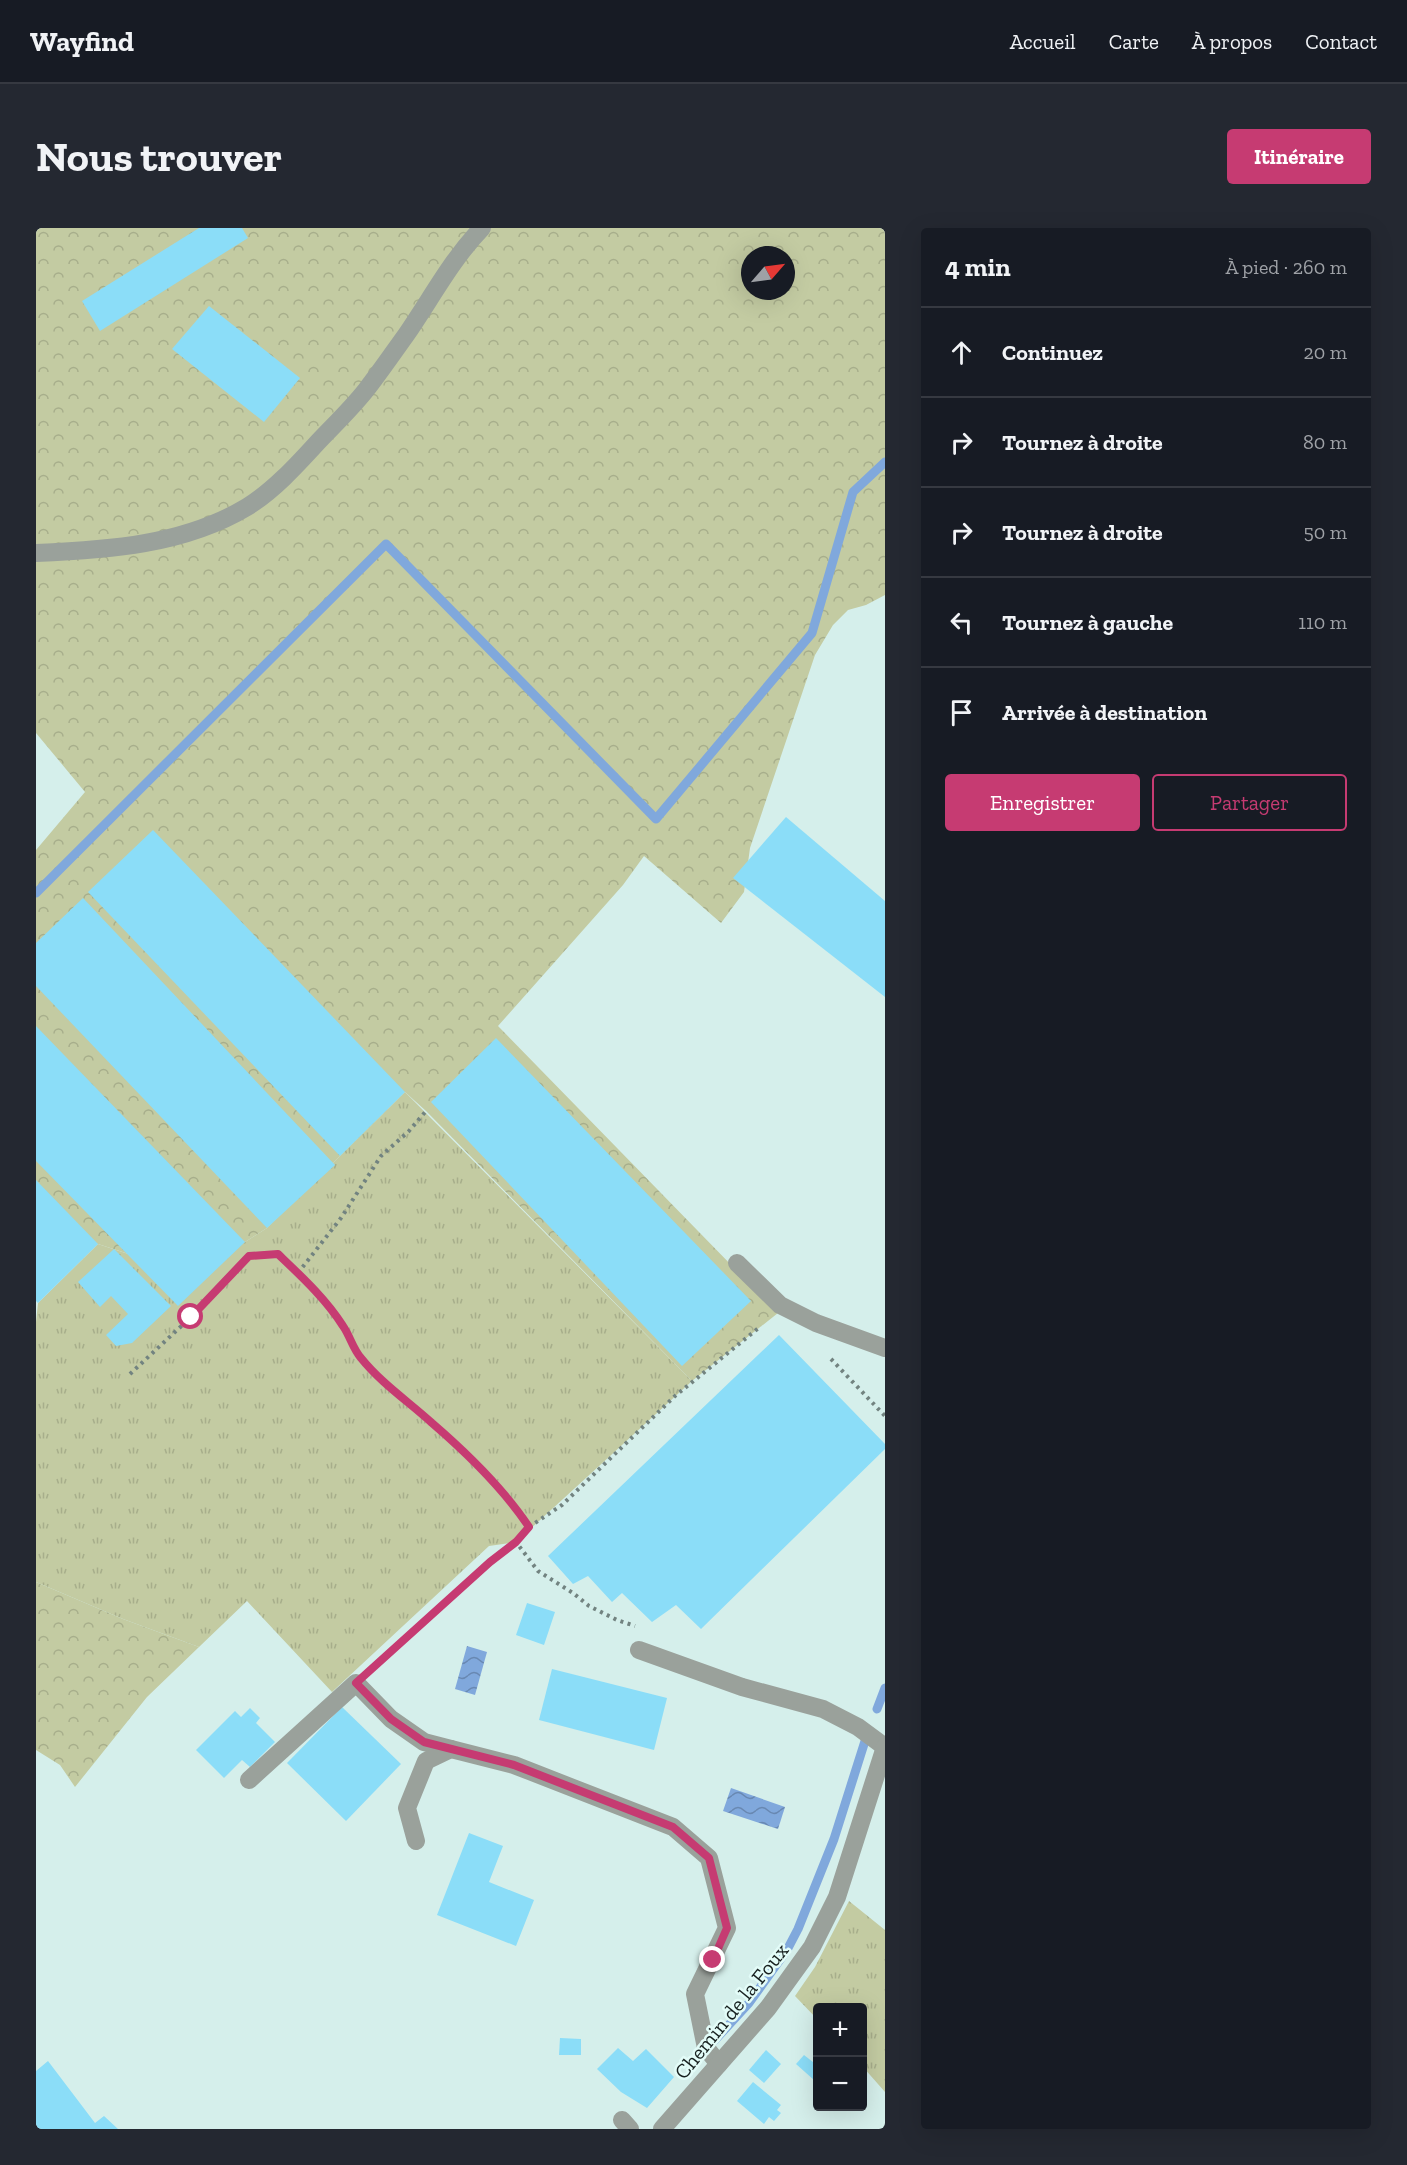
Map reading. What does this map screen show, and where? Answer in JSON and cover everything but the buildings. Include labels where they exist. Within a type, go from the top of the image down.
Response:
[{"type":"street","points":[[36,553],[104,550],[171,537],[212,523],[247,507],[289,473],[365,391],[412,326],[449,268],[468,242],[482,228]]},
{"type":"street","points":[[737,1263],[780,1305],[816,1323],[885,1348]]},
{"type":"street","points":[[639,1650],[742,1687],[823,1709],[858,1726],[885,1747]]},
{"type":"street","points":[[249,1780],[356,1683],[391,1719],[424,1742],[514,1765],[673,1827],[709,1858],[727,1928],[695,1994],[706,2048],[719,2064]]},
{"type":"street","name":"Chemin de la Foux","points":[[662,2129],[768,2008],[812,1947],[837,1897],[881,1774],[885,1747]]},
{"type":"street","points":[[416,1841],[406,1808],[426,1761],[451,1749]]},
{"type":"path","points":[[298,1273],[341,1218],[381,1156],[409,1131],[426,1111]]},
{"type":"path","points":[[130,1374],[191,1317],[249,1256],[278,1254],[298,1273],[343,1325],[360,1357],[397,1394],[432,1422],[471,1459],[512,1502],[529,1527]]},
{"type":"path","points":[[356,1683],[490,1562],[516,1542],[529,1527],[562,1505],[675,1396],[761,1326]]},
{"type":"path","points":[[831,1359],[885,1416]]},
{"type":"path","points":[[516,1542],[538,1571],[589,1606],[617,1620],[643,1628]]},
{"type":"green space","points":[[36,228],[885,228],[885,595],[866,605],[848,610],[833,625],[815,655],[750,848],[744,892],[721,923],[644,856],[623,885],[498,1026],[778,1313],[692,1381],[405,1092],[267,1228],[245,1242],[187,1273],[98,1244],[36,1295],[36,850],[85,792],[36,733]]},
{"type":"green space","points":[[405,1092],[692,1381],[516,1542],[489,1546],[332,1692],[247,1601],[199,1647],[123,1619],[36,1582],[36,1322],[38,1303],[98,1244],[186,1273],[245,1242],[267,1228]]},
{"type":"green space","points":[[36,1582],[123,1619],[199,1647],[147,1697],[75,1787],[60,1765],[36,1750]]},
{"type":"green space","points":[[849,1901],[885,1930],[885,2092],[867,2072],[867,2003],[813,2003],[813,2015],[795,1996],[815,1967]]},
{"type":"water","points":[[467,1646],[487,1652],[475,1695],[455,1689]]},
{"type":"water","points":[[731,1788],[785,1807],[778,1829],[723,1811]]},
{"type":"waterway","points":[[36,893],[386,544],[656,819],[812,633],[853,492],[885,462]]},
{"type":"waterway","points":[[877,1709],[885,1688]]},
{"type":"waterway","points":[[714,2041],[749,2003],[787,1950],[798,1929],[834,1839],[865,1741]]},
{"type":"route","points":[[191,1317],[249,1256],[278,1254],[311,1287],[343,1325],[360,1357],[397,1394],[432,1422],[471,1459],[512,1502],[529,1527],[516,1542],[490,1562],[356,1683],[391,1719],[424,1742],[514,1765],[673,1827],[709,1858],[727,1928],[713,1960]]}]
